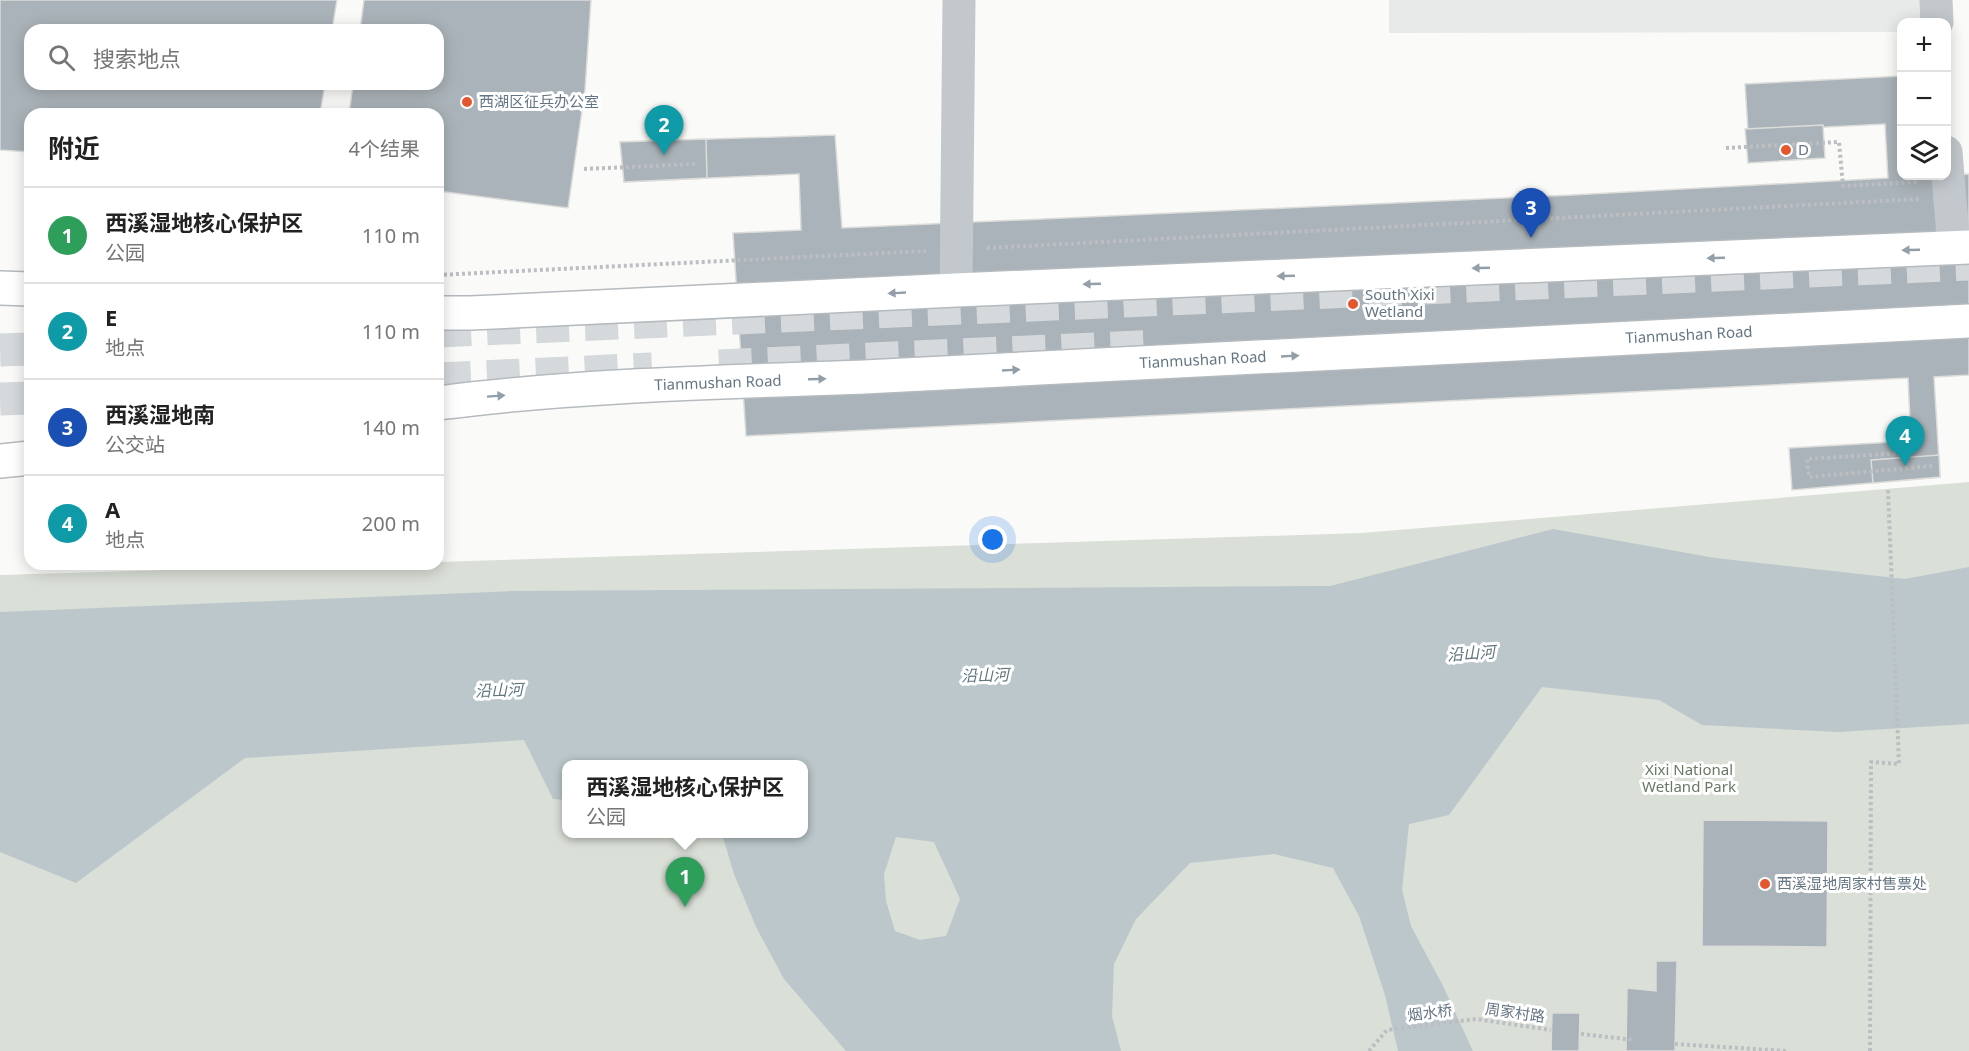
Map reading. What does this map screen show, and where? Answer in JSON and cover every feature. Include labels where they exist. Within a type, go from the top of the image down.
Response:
[{"type":"main road","points":[[444,312],[471,313],[956,290],[1961,248]]},
{"type":"main road","points":[[0,288],[24,289]]},
{"type":"main road","name":"Tianmushan Road","points":[[444,402],[489,397],[682,384],[864,377],[1969,321]]},
{"type":"main road","points":[[0,461],[24,459]]},
{"type":"street","points":[[956,290],[959,0]]},
{"type":"street","points":[[1936,0],[1937,18]]},
{"type":"street","points":[[1949,180],[1950,198],[1961,248]]},
{"type":"path","points":[[1726,148],[1839,142],[1843,186],[1918,182]]},
{"type":"path","points":[[584,169],[697,164]]},
{"type":"path","points":[[444,275],[1950,198]]},
{"type":"path","points":[[1902,453],[1807,459],[1809,477],[1932,466]]},
{"type":"path","points":[[1870,1051],[1871,762],[1899,764],[1888,489]]},
{"type":"path","name":"周家村路","points":[[1476,1019],[1551,1030]]},
{"type":"path","name":"烟水桥","points":[[1369,1051],[1387,1030],[1476,1019]]},
{"type":"path","points":[[1581,1034],[1635,1040]]},
{"type":"path","points":[[1675,1044],[1786,1051]]},
{"type":"shaded area","points":[[1389,0],[1928,0],[1929,18],[1897,18],[1897,32],[1389,33]]},
{"type":"green space","name":"Xixi National Wetland Park","points":[[1969,482],[1969,1051],[0,1051],[0,575],[166,570],[444,570],[444,562],[1362,533]]},
{"type":"water","name":"沿山河","points":[[1553,529],[1715,558],[1905,579],[1969,567],[1969,724],[1838,732],[1702,725],[1659,700],[1542,687],[1449,815],[1409,824],[1402,890],[1411,926],[1443,986],[1473,1051],[1398,1051],[1385,995],[1359,916],[1333,868],[1274,854],[1190,863],[1136,919],[1114,964],[1112,1016],[1121,1051],[846,1051],[784,979],[757,929],[734,874],[723,838],[808,838],[808,760],[562,760],[562,800],[553,799],[524,740],[245,758],[76,883],[0,852],[0,612],[515,591],[1330,586]],"holes":[[[896,837],[934,842],[960,899],[946,936],[920,940],[895,931],[886,901],[884,874]]]},
{"type":"building","points":[[0,0],[337,0],[333,24],[24,24],[24,90],[324,90],[321,108],[24,108],[24,152],[0,150]]},
{"type":"building","name":"西湖区征兵办公室","points":[[364,0],[591,0],[585,90],[568,208],[444,192],[444,108],[350,108],[352,90],[444,90],[444,24],[361,24]]},
{"type":"building","name":"South Xixi Wetland","points":[[1897,76],[1897,180],[1951,180],[1951,175],[1969,174],[1969,375],[1934,377],[1940,477],[1792,490],[1789,448],[1911,441],[1908,378],[746,436],[733,233],[801,230],[799,174],[624,182],[620,142],[835,135],[842,228],[1572,195],[1888,178],[1885,124],[1748,131],[1745,84]]},
{"type":"building","name":"D","points":[[1823,125],[1825,158],[1748,163],[1745,129]]},
{"type":"building","points":[[706,139],[707,178],[624,182],[620,142]]},
{"type":"building","points":[[1939,455],[1940,477],[1873,483],[1871,460]]},
{"type":"building","name":"西溪湿地周家村售票处","points":[[1703,820],[1828,821],[1827,947],[1702,946]]},
{"type":"building","points":[[1656,961],[1677,961],[1675,1051],[1626,1051],[1627,988],[1656,991]]},
{"type":"building","points":[[1552,1013],[1580,1013],[1579,1051],[1551,1051]]},
{"type":"tunnel","points":[[444,331],[1969,264]]},
{"type":"tunnel","points":[[719,366],[1158,346]]},
{"type":"tunnel","points":[[0,350],[24,349]]},
{"type":"tunnel","points":[[444,379],[652,369]]},
{"type":"tunnel","points":[[0,399],[24,398]]},
{"type":"place","name":"西湖区征兵办公室","points":[[467,102]]},
{"type":"place","name":"D","points":[[1786,150]]},
{"type":"place","name":"E","points":[[664,155]]},
{"type":"place","name":"西溪湿地南","points":[[1531,238]]},
{"type":"place","name":"South Xixi Wetland","points":[[1353,304]]},
{"type":"place","name":"A","points":[[1905,466]]},
{"type":"place","name":"西溪湿地周家村售票处","points":[[1765,884]]},
{"type":"place","name":"西溪湿地核心保护区","points":[[685,907]]}]
